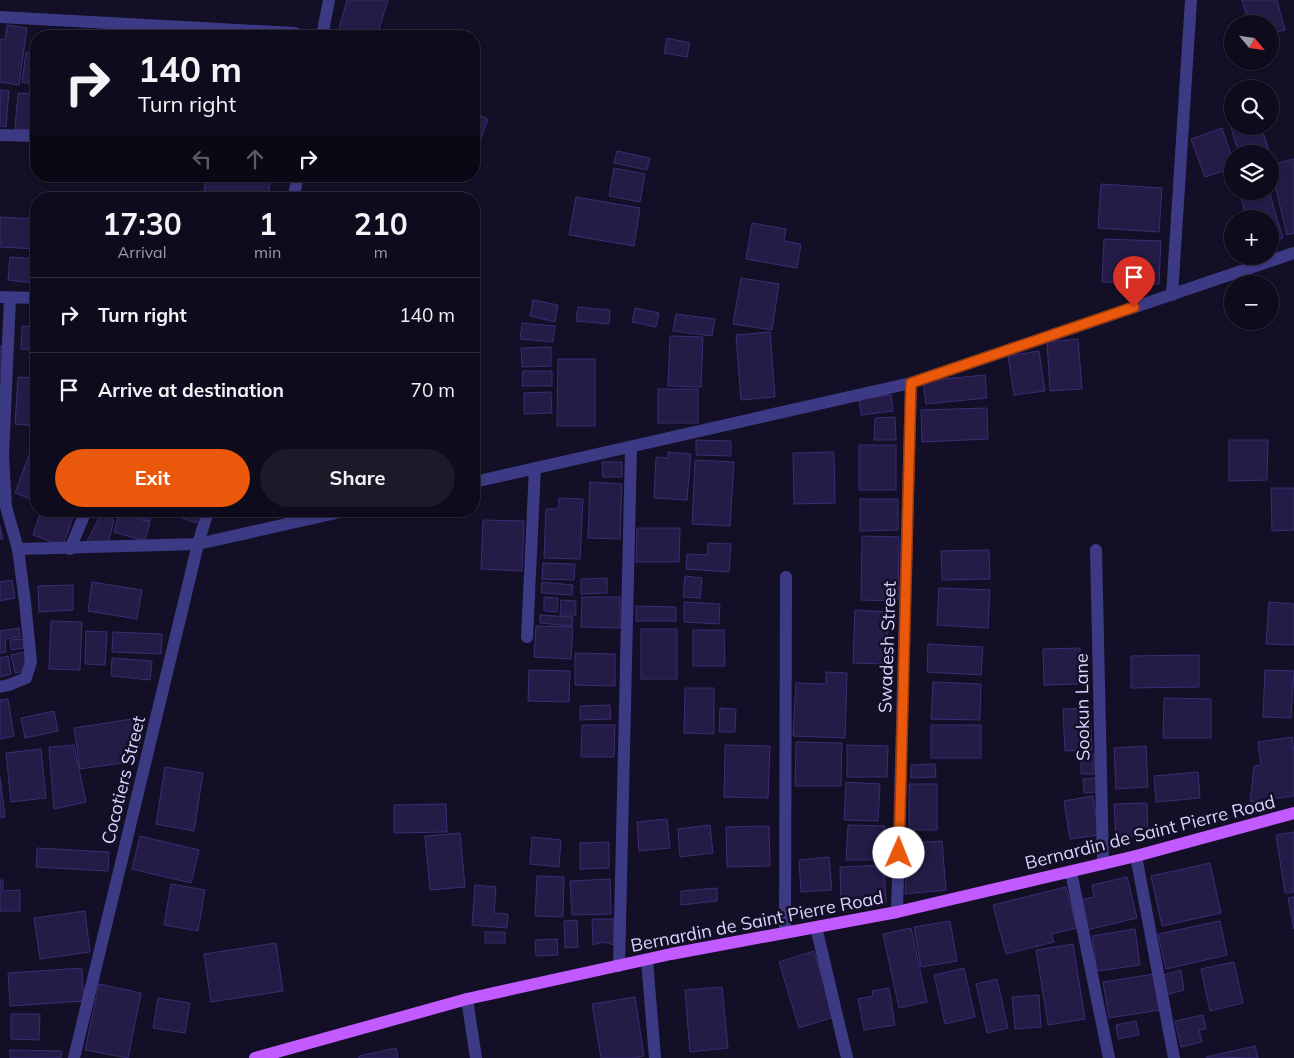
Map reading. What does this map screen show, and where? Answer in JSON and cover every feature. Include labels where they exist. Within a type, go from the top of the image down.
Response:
[{"type":"main road","name":"Bernardin de Saint Pierre Road","points":[[255,1058],[467,999],[785,932],[897,912],[1104,864],[1294,813]]},
{"type":"street","points":[[323,30],[329,0]]},
{"type":"street","points":[[1172,294],[1191,0]]},
{"type":"street","points":[[0,17],[225,30]]},
{"type":"street","points":[[0,135],[30,136]]},
{"type":"street","points":[[480,481],[911,383],[1294,253]]},
{"type":"street","points":[[0,687],[26,678],[31,662],[26,602],[18,549],[6,507],[3,456],[5,297],[30,298]]},
{"type":"street","name":"Swadesh Street","points":[[897,912],[911,383]]},
{"type":"street","points":[[619,966],[631,447]]},
{"type":"street","points":[[527,637],[535,468]]},
{"type":"street","points":[[70,549],[83,517]]},
{"type":"street","name":"Cocotiers Street","points":[[74,1058],[198,544],[206,517]]},
{"type":"street","points":[[18,549],[198,544],[318,517]]},
{"type":"street","name":"Sookun Lane","points":[[1096,550],[1104,864]]},
{"type":"street","points":[[785,932],[786,577]]},
{"type":"street","points":[[1136,856],[1174,1058]]},
{"type":"street","points":[[1071,872],[1109,1058]]},
{"type":"street","points":[[816,927],[847,1058]]},
{"type":"street","points":[[647,960],[654,1058]]},
{"type":"street","points":[[467,999],[476,1058]]},
{"type":"building","points":[[347,0],[388,0],[379,30],[339,30]]},
{"type":"building","points":[[1242,0],[1277,0],[1285,30],[1279,32],[1279,15],[1246,15]]},
{"type":"building","points":[[7,25],[27,28],[19,85],[0,82],[0,39],[5,40]]},
{"type":"building","points":[[667,38],[690,43],[687,57],[664,53]]},
{"type":"building","points":[[26,52],[30,53],[30,84],[22,82]]},
{"type":"building","points":[[0,90],[9,91],[6,127],[0,126]]},
{"type":"building","points":[[18,93],[30,94],[30,130],[15,129]]},
{"type":"building","points":[[480,116],[488,119],[480,141]]},
{"type":"building","points":[[1222,128],[1228,145],[1224,145],[1224,171],[1205,177],[1191,139]]},
{"type":"building","points":[[1233,135],[1264,135],[1267,145],[1236,145]]},
{"type":"building","points":[[617,151],[650,158],[647,170],[614,163]]},
{"type":"building","points":[[1294,159],[1294,233],[1287,235],[1278,200],[1279,163]]},
{"type":"building","points":[[614,168],[645,174],[640,202],[609,196]]},
{"type":"building","points":[[205,182],[270,182],[269,192],[204,192]]},
{"type":"building","points":[[1101,184],[1162,188],[1159,232],[1098,228]]},
{"type":"building","points":[[576,197],[640,208],[634,246],[569,235]]},
{"type":"building","points":[[1242,200],[1272,200],[1275,210],[1244,210]]},
{"type":"building","points":[[0,217],[30,219],[30,249],[0,247]]},
{"type":"building","points":[[752,223],[786,229],[784,241],[801,244],[797,268],[746,259]]},
{"type":"building","points":[[1279,225],[1283,238],[1279,239]]},
{"type":"building","points":[[1104,239],[1161,241],[1159,284],[1102,282]]},
{"type":"building","points":[[10,257],[30,259],[30,283],[8,280]]},
{"type":"building","points":[[741,278],[779,284],[772,330],[733,324]]},
{"type":"building","points":[[533,300],[558,305],[555,322],[530,316]]},
{"type":"building","points":[[578,307],[610,310],[609,324],[576,321]]},
{"type":"building","points":[[635,308],[659,313],[656,327],[632,322]]},
{"type":"building","points":[[676,314],[715,319],[712,336],[673,331]]},
{"type":"building","points":[[522,323],[555,326],[553,342],[520,339]]},
{"type":"building","points":[[22,326],[30,327],[30,350],[21,349]]},
{"type":"building","points":[[770,332],[775,397],[741,400],[736,335]]},
{"type":"building","points":[[670,336],[703,337],[701,387],[668,386]]},
{"type":"building","points":[[1078,339],[1082,389],[1050,391],[1047,342]]},
{"type":"building","points":[[0,346],[3,346],[3,376],[0,376]]},
{"type":"building","points":[[551,347],[551,366],[522,367],[521,348]]},
{"type":"building","points":[[1039,351],[1045,391],[1014,395],[1008,356]]},
{"type":"building","points":[[558,359],[595,359],[595,426],[557,426]]},
{"type":"building","points":[[523,371],[552,371],[552,386],[522,386]]},
{"type":"building","points":[[985,375],[987,398],[926,404],[923,381]]},
{"type":"building","points":[[18,377],[30,378],[30,425],[15,424]]},
{"type":"building","points":[[658,389],[698,389],[698,423],[658,423]]},
{"type":"building","points":[[551,392],[552,413],[524,414],[524,393]]},
{"type":"building","points":[[891,395],[893,411],[861,415],[859,399]]},
{"type":"building","points":[[987,408],[988,439],[922,442],[921,410]]},
{"type":"building","points":[[895,417],[896,440],[874,440],[875,418]]},
{"type":"building","points":[[696,440],[731,441],[731,456],[696,455]]},
{"type":"building","points":[[1229,440],[1268,440],[1267,480],[1229,481]]},
{"type":"building","points":[[859,445],[896,445],[896,490],[859,490]]},
{"type":"building","points":[[30,452],[30,499],[15,493]]},
{"type":"building","points":[[668,452],[691,454],[687,500],[654,498],[656,457],[668,458]]},
{"type":"building","points":[[834,452],[835,503],[794,504],[793,453]]},
{"type":"building","points":[[695,460],[734,462],[730,526],[692,524]]},
{"type":"building","points":[[602,462],[622,462],[622,477],[603,477]]},
{"type":"building","points":[[590,482],[622,484],[620,539],[588,538]]},
{"type":"building","points":[[1271,488],[1294,488],[1294,530],[1272,531]]},
{"type":"building","points":[[559,498],[583,499],[580,559],[544,558],[546,509],[558,509]]},
{"type":"building","points":[[860,499],[898,499],[898,530],[860,531]]},
{"type":"building","points":[[39,517],[73,517],[63,546],[33,535]]},
{"type":"building","points":[[99,517],[114,520],[108,545],[87,541]]},
{"type":"building","points":[[118,517],[131,517],[150,522],[145,541],[114,532]]},
{"type":"building","points":[[138,517],[151,517],[150,521]]},
{"type":"building","points":[[180,517],[198,517],[196,523]]},
{"type":"building","points":[[483,520],[524,521],[522,571],[481,569]]},
{"type":"building","points":[[0,526],[3,539],[0,539]]},
{"type":"building","points":[[637,528],[680,528],[679,562],[636,562]]},
{"type":"building","points":[[862,536],[899,537],[898,601],[861,600]]},
{"type":"building","points":[[708,543],[731,544],[729,572],[686,569],[687,554],[707,555]]},
{"type":"building","points":[[989,550],[990,579],[942,580],[941,551]]},
{"type":"building","points":[[543,563],[575,564],[574,580],[542,579]]},
{"type":"building","points":[[685,576],[702,578],[700,598],[683,597]]},
{"type":"building","points":[[607,578],[607,593],[581,594],[581,579]]},
{"type":"building","points":[[12,580],[15,598],[0,601],[0,582]]},
{"type":"building","points":[[92,582],[142,590],[137,619],[88,611]]},
{"type":"building","points":[[542,582],[573,585],[572,595],[541,593]]},
{"type":"building","points":[[73,585],[73,610],[39,612],[38,586]]},
{"type":"building","points":[[939,588],[990,590],[988,628],[937,625]]},
{"type":"building","points":[[544,597],[558,598],[557,612],[544,611]]},
{"type":"building","points":[[582,597],[620,597],[620,628],[581,627]]},
{"type":"building","points":[[561,600],[576,601],[576,615],[560,615]]},
{"type":"building","points":[[684,602],[720,604],[719,624],[684,622]]},
{"type":"building","points":[[1269,602],[1294,604],[1294,645],[1266,644]]},
{"type":"building","points":[[636,606],[676,607],[676,621],[636,621]]},
{"type":"building","points":[[855,610],[889,612],[886,664],[853,663]]},
{"type":"building","points":[[540,615],[573,617],[572,626],[540,623]]},
{"type":"building","points":[[51,621],[82,622],[80,670],[49,669]]},
{"type":"building","points":[[536,626],[573,627],[571,659],[534,657]]},
{"type":"building","points":[[19,628],[20,637],[5,639],[6,652],[0,653],[0,631]]},
{"type":"building","points":[[641,629],[677,629],[677,679],[641,679]]},
{"type":"building","points":[[693,630],[724,630],[725,666],[693,666]]},
{"type":"building","points":[[86,631],[107,632],[105,665],[85,664]]},
{"type":"building","points":[[113,632],[162,634],[161,654],[112,652]]},
{"type":"building","points":[[23,639],[24,648],[11,650],[10,640]]},
{"type":"building","points":[[928,644],[983,647],[981,675],[927,672]]},
{"type":"building","points":[[1080,648],[1081,684],[1044,685],[1043,649]]},
{"type":"building","points":[[25,652],[25,671],[15,673],[11,655]]},
{"type":"building","points":[[575,653],[615,654],[615,686],[575,685]]},
{"type":"building","points":[[1199,655],[1199,687],[1131,688],[1131,656]]},
{"type":"building","points":[[8,656],[11,674],[0,677],[0,658]]},
{"type":"building","points":[[112,658],[152,661],[150,680],[111,676]]},
{"type":"building","points":[[529,670],[570,671],[569,702],[528,701]]},
{"type":"building","points":[[1265,670],[1294,671],[1291,718],[1263,717]]},
{"type":"building","points":[[826,672],[847,673],[845,738],[793,736],[796,683],[826,684]]},
{"type":"building","points":[[933,682],[981,684],[980,720],[931,719]]},
{"type":"building","points":[[685,688],[714,688],[714,734],[684,733]]},
{"type":"building","points":[[1164,698],[1211,699],[1211,738],[1163,738]]},
{"type":"building","points":[[8,699],[14,736],[0,739],[0,700]]},
{"type":"building","points":[[610,705],[611,719],[580,720],[580,706]]},
{"type":"building","points":[[720,708],[736,709],[735,732],[719,732]]},
{"type":"building","points":[[1090,708],[1092,750],[1065,751],[1063,709]]},
{"type":"building","points":[[54,711],[58,731],[25,738],[21,718]]},
{"type":"building","points":[[145,717],[136,761],[80,769],[74,728]]},
{"type":"building","points":[[582,725],[615,725],[614,757],[581,757]]},
{"type":"building","points":[[931,725],[981,725],[981,758],[931,758]]},
{"type":"building","points":[[1292,737],[1294,796],[1250,802],[1254,766],[1261,765],[1258,742]]},
{"type":"building","points":[[796,742],[842,743],[841,786],[795,786]]},
{"type":"building","points":[[74,745],[86,802],[54,809],[49,747]]},
{"type":"building","points":[[725,745],[770,746],[768,798],[724,797]]},
{"type":"building","points":[[847,745],[888,746],[887,777],[847,777]]},
{"type":"building","points":[[1146,746],[1148,787],[1116,789],[1114,748]]},
{"type":"building","points":[[41,749],[46,798],[11,802],[6,753]]},
{"type":"building","points":[[1094,754],[1094,774],[1081,774],[1081,755]]},
{"type":"building","points":[[935,764],[936,777],[911,778],[911,765]]},
{"type":"building","points":[[165,767],[203,773],[194,831],[156,824]]},
{"type":"building","points":[[1198,772],[1200,798],[1156,802],[1154,776]]},
{"type":"building","points":[[0,777],[5,817],[0,818]]},
{"type":"building","points":[[1096,778],[1097,792],[1084,793],[1083,779]]},
{"type":"building","points":[[846,782],[880,784],[878,821],[844,820]]},
{"type":"building","points":[[909,784],[937,784],[937,830],[909,830]]},
{"type":"building","points":[[1093,796],[1099,835],[1070,839],[1064,801]]},
{"type":"building","points":[[1147,803],[1148,835],[1116,837],[1114,804]]},
{"type":"building","points":[[446,804],[447,832],[394,833],[394,805]]},
{"type":"building","points":[[667,819],[670,848],[639,851],[637,822]]},
{"type":"building","points":[[710,825],[713,853],[680,857],[678,829]]},
{"type":"building","points":[[848,825],[885,826],[884,860],[846,860]]},
{"type":"building","points":[[769,826],[770,866],[727,867],[726,827]]},
{"type":"building","points":[[1294,832],[1294,892],[1285,893],[1276,835]]},
{"type":"building","points":[[460,833],[465,887],[430,890],[425,836]]},
{"type":"building","points":[[140,836],[199,850],[191,883],[132,869]]},
{"type":"building","points":[[532,837],[561,840],[559,867],[530,864]]},
{"type":"building","points":[[942,841],[946,890],[905,894],[908,843]]},
{"type":"building","points":[[609,842],[609,868],[580,869],[580,843]]},
{"type":"building","points":[[37,848],[109,852],[108,871],[36,867]]},
{"type":"building","points":[[829,857],[832,890],[801,892],[799,860]]},
{"type":"building","points":[[1210,863],[1221,913],[1162,926],[1151,876]]},
{"type":"building","points":[[884,865],[886,903],[841,905],[840,867]]},
{"type":"building","points":[[537,876],[564,877],[563,917],[535,916]]},
{"type":"building","points":[[1127,877],[1137,918],[1087,930],[1080,900],[1094,897],[1092,885]]},
{"type":"building","points":[[610,879],[611,914],[572,915],[570,881]]},
{"type":"building","points":[[0,880],[3,880],[3,891],[20,890],[20,911],[0,911]]},
{"type":"building","points":[[171,884],[205,890],[198,931],[164,925]]},
{"type":"building","points":[[475,885],[496,887],[494,913],[508,914],[507,928],[472,925]]},
{"type":"building","points":[[1066,887],[1077,928],[1051,934],[1054,942],[1006,954],[993,905]]},
{"type":"building","points":[[717,888],[717,901],[681,905],[681,891]]},
{"type":"building","points":[[1294,897],[1294,929],[1288,898]]},
{"type":"building","points":[[85,911],[90,952],[40,959],[34,918]]},
{"type":"building","points":[[592,919],[614,919],[614,945],[603,942],[593,945]]},
{"type":"building","points":[[577,920],[578,947],[565,948],[564,921]]},
{"type":"building","points":[[950,921],[957,961],[921,967],[914,927]]},
{"type":"building","points":[[1220,921],[1227,955],[1166,969],[1158,934]]},
{"type":"building","points":[[911,928],[927,1002],[899,1008],[883,934]]},
{"type":"building","points":[[1135,929],[1140,965],[1097,971],[1092,936]]},
{"type":"building","points":[[485,932],[505,932],[505,943],[485,943]]},
{"type":"building","points":[[557,939],[558,955],[536,956],[535,940]]},
{"type":"building","points":[[276,943],[283,991],[211,1002],[204,954]]},
{"type":"building","points":[[1073,944],[1085,1019],[1048,1025],[1036,950]]},
{"type":"building","points":[[814,951],[834,1017],[799,1028],[779,962]]},
{"type":"building","points":[[1234,962],[1243,1003],[1210,1011],[1201,969]]},
{"type":"building","points":[[82,968],[84,1001],[10,1006],[8,973]]},
{"type":"building","points":[[964,968],[975,1017],[945,1024],[934,975]]},
{"type":"building","points":[[1181,970],[1184,990],[1166,995],[1163,975]]},
{"type":"building","points":[[1154,974],[1160,1010],[1109,1018],[1103,982]]},
{"type":"building","points":[[997,979],[1008,1028],[987,1033],[976,984]]},
{"type":"building","points":[[99,984],[141,993],[128,1058],[85,1050]]},
{"type":"building","points":[[722,987],[728,1048],[690,1052],[685,990]]},
{"type":"building","points":[[889,988],[895,1025],[864,1030],[858,999],[873,996],[872,991]]},
{"type":"building","points":[[1039,995],[1041,1027],[1015,1029],[1012,997]]},
{"type":"building","points":[[635,997],[644,1056],[601,1058],[592,1004]]},
{"type":"building","points":[[158,998],[190,1003],[185,1033],[153,1028]]},
{"type":"building","points":[[11,1014],[40,1014],[39,1040],[11,1039]]},
{"type":"building","points":[[1203,1015],[1206,1029],[1199,1030],[1202,1042],[1181,1047],[1175,1021]]},
{"type":"building","points":[[1136,1021],[1139,1035],[1118,1039],[1116,1025]]},
{"type":"building","points":[[1255,1046],[1258,1058],[1206,1057]]},
{"type":"building","points":[[396,1048],[398,1058],[359,1058],[359,1056]]},
{"type":"building","points":[[10,1050],[62,1051],[61,1058],[10,1058]]},
{"type":"route","points":[[899,853],[911,383],[1134,307]]}]
